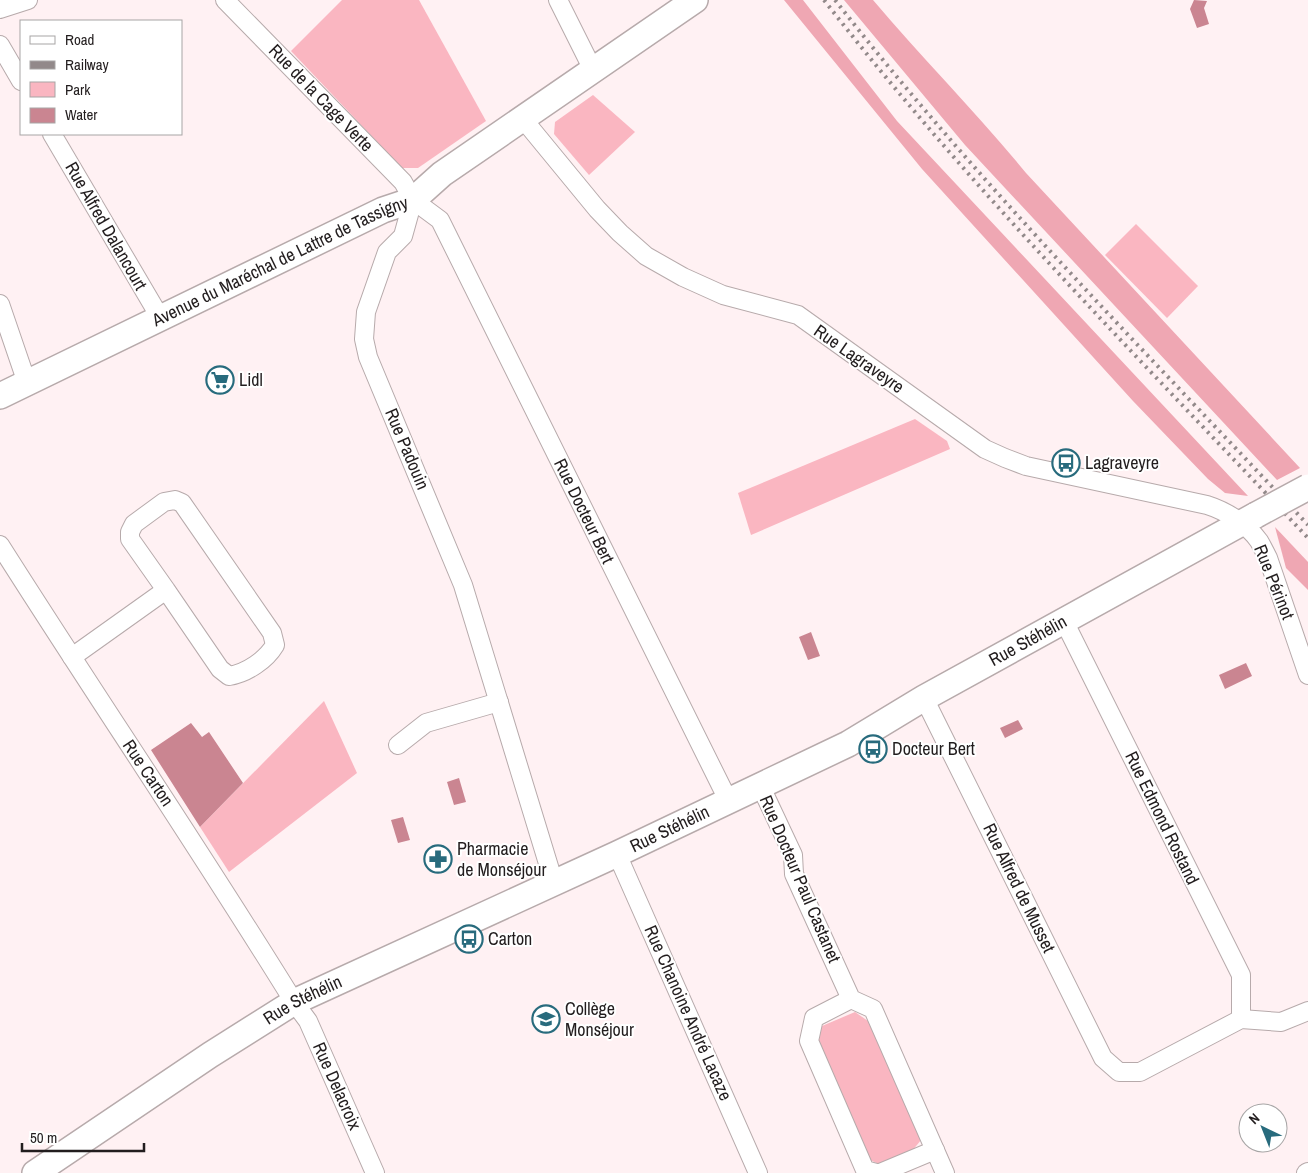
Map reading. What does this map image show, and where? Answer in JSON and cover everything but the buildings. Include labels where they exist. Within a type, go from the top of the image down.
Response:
[{"type":"street","points":[[0,9],[28,0]]},
{"type":"street","name":"Rue de la Cage Verte","points":[[225,0],[403,182],[413,200]]},
{"type":"street","points":[[558,0],[593,70]]},
{"type":"street","name":"Avenue du Maréchal de Lattre de Tassigny","points":[[0,396],[383,210],[413,200],[442,174],[695,0]]},
{"type":"street","points":[[0,45],[20,79]]},
{"type":"street","name":"Rue Lagraveyre","points":[[523,119],[597,209],[646,256],[683,277],[723,295],[798,315],[985,449],[1026,466],[1207,505],[1248,519]]},
{"type":"street","name":"Rue Alfred Dalancourt","points":[[53,135],[161,318]]},
{"type":"street","name":"Rue Docteur Bert","points":[[413,200],[440,220],[729,802]]},
{"type":"street","name":"Rue Padouin","points":[[413,200],[403,236],[387,252],[366,312],[364,339],[368,357],[463,585],[554,883]]},
{"type":"street","points":[[0,304],[27,383]]},
{"type":"street","name":"Rue Stéhélin","points":[[49,1168],[210,1055],[294,1002],[729,802],[848,744],[924,698],[1308,487]]},
{"type":"street","points":[[174,500],[182,503],[272,633],[274,645],[269,654],[241,674],[229,676],[220,669],[166,590],[130,539],[130,532],[134,524],[164,502],[174,500]]},
{"type":"street","name":"Rue Périnot","points":[[1248,519],[1268,558],[1308,675]]},
{"type":"street","name":"Rue Carton","points":[[0,545],[184,827],[294,1002]]},
{"type":"street","points":[[72,658],[166,590]]},
{"type":"street","name":"Rue Edmond Rostand","points":[[1064,621],[1241,975],[1241,1019]]},
{"type":"street","name":"Rue Alfred de Musset","points":[[924,698],[1103,1058],[1119,1072],[1140,1072],[1241,1019]]},
{"type":"street","points":[[398,746],[426,723],[499,702]]},
{"type":"street","name":"Rue Docteur Paul Castanet","points":[[761,787],[793,855],[794,874],[851,999]]},
{"type":"street","name":"Rue Chanoine André Lacaze","points":[[617,854],[758,1173]]},
{"type":"street","points":[[876,1173],[865,1170],[809,1041],[814,1018],[851,999],[873,1008],[945,1173]]},
{"type":"street","name":"Rue Delacroix","points":[[294,1002],[308,1021],[374,1172]]},
{"type":"street","points":[[1241,1019],[1281,1022],[1308,1011]]},
{"type":"street","points":[[880,1173],[935,1150]]},
{"type":"green space","points":[[342,0],[419,0],[486,121],[418,168],[402,168],[291,51]]},
{"type":"green space","points":[[593,95],[635,132],[589,175],[554,134],[555,122]]},
{"type":"green space","points":[[1136,224],[1198,286],[1167,318],[1105,255]]},
{"type":"green space","points":[[915,419],[947,441],[950,449],[751,535],[738,493]]},
{"type":"green space","points":[[324,701],[357,773],[229,872],[200,827]]},
{"type":"green space","points":[[855,1012],[868,1021],[921,1140],[912,1151],[881,1165],[868,1159],[816,1044],[822,1026]]},
{"type":"shaded area","points":[[784,0],[803,0],[897,121],[1248,496],[1225,493],[1208,479],[1133,401],[922,169]]},
{"type":"shaded area","points":[[844,0],[873,0],[1026,173],[1300,468],[1277,480],[965,145]]},
{"type":"shaded area","points":[[1275,527],[1308,562],[1308,590],[1286,568]]},
{"type":"water","points":[[1194,0],[1207,1],[1204,8],[1209,24],[1197,28],[1190,9]]},
{"type":"water","points":[[811,632],[820,656],[808,660],[799,637]]},
{"type":"water","points":[[1246,663],[1252,676],[1225,689],[1219,675]]},
{"type":"water","points":[[1018,720],[1023,729],[1005,738],[1000,728]]},
{"type":"water","points":[[191,723],[202,737],[209,732],[243,783],[200,827],[151,750]]},
{"type":"water","points":[[459,778],[466,802],[454,805],[447,782]]},
{"type":"water","points":[[403,817],[410,840],[398,843],[391,820]]},
{"type":"railway","points":[[824,0],[939,140],[999,208],[1121,341],[1308,538]]},
{"type":"railway","points":[[835,0],[890,69],[1006,202],[1308,525]]},
{"type":"place","name":"Lidl","points":[[220,380]]},
{"type":"place","name":"Lagraveyre","points":[[1066,463]]},
{"type":"place","name":"Docteur Bert","points":[[873,749]]},
{"type":"place","name":"Pharmacie de Monséjour","points":[[438,859]]},
{"type":"place","name":"Carton","points":[[469,939]]},
{"type":"place","name":"Collège Monséjour","points":[[546,1019]]}]
